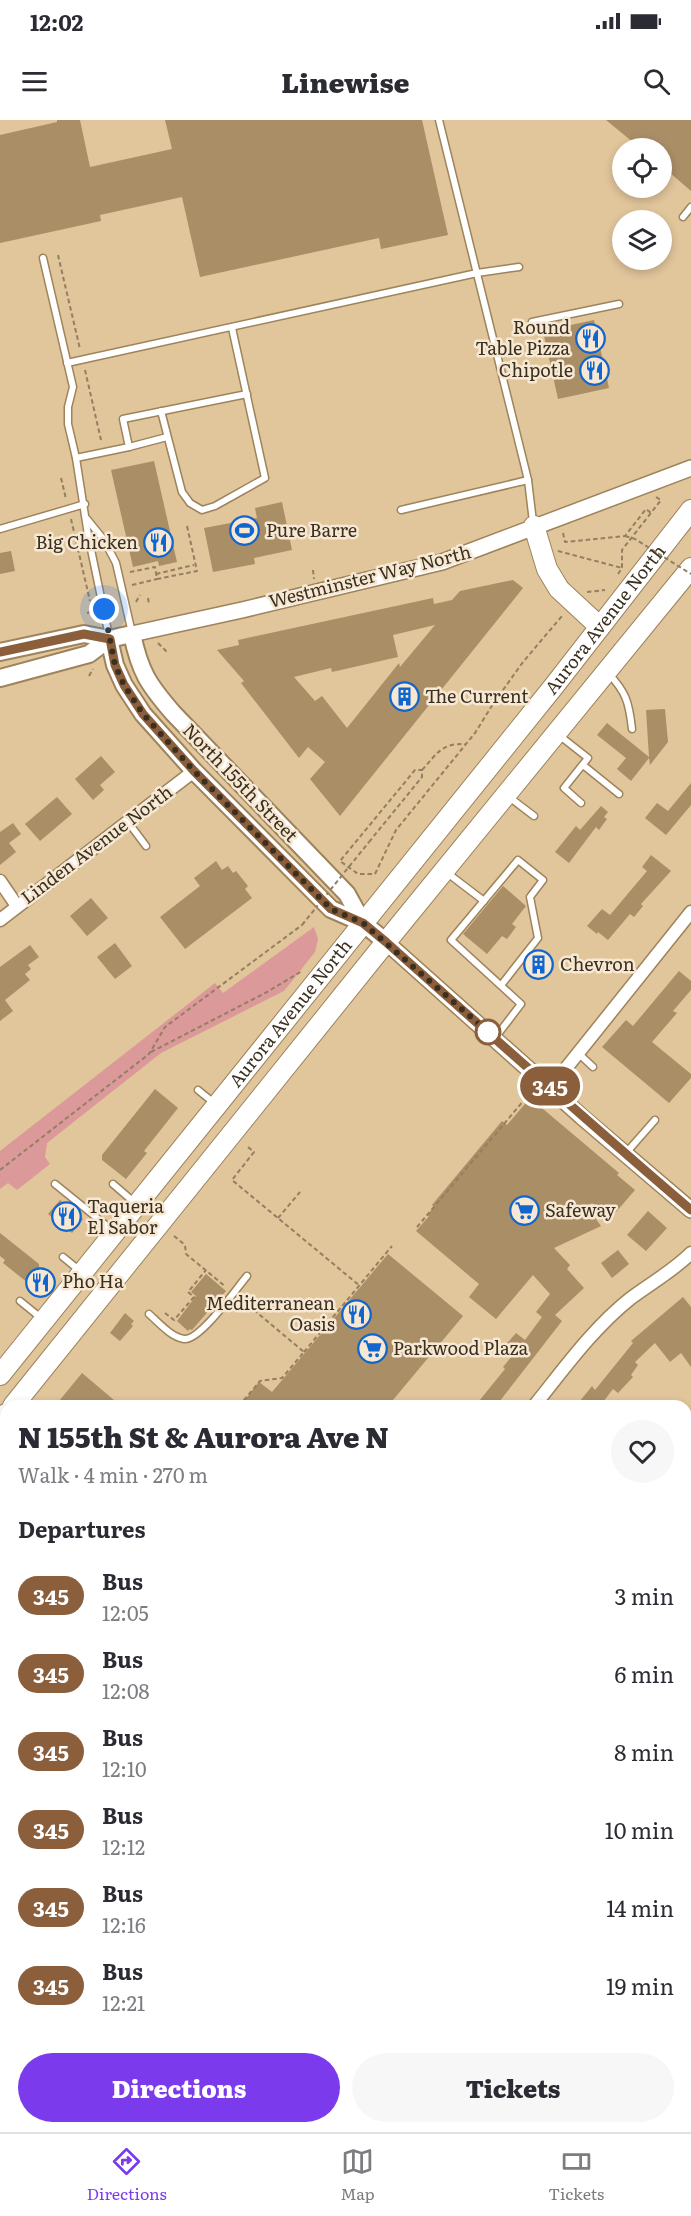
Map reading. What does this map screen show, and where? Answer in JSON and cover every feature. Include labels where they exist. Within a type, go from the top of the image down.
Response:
[{"type":"highway","name":"Aurora Avenue North","points":[[0,1375],[600,627],[691,510]]},
{"type":"highway","points":[[534,526],[552,579],[559,589],[600,627]]},
{"type":"highway","name":"Aurora Avenue North","points":[[18,1400],[444,870],[691,568]]},
{"type":"main road","name":"Westminster Way North","points":[[0,652],[84,634],[110,639]]},
{"type":"main road","name":"Westminster Way North","points":[[0,678],[89,654],[110,639],[132,634]]},
{"type":"main road","name":"North 155th Street","points":[[132,634],[138,661],[153,691],[347,894],[363,923]]},
{"type":"main road","name":"North 155th Street","points":[[110,639],[115,665],[124,685],[143,714],[194,771],[331,909],[363,923],[386,942]]},
{"type":"street","name":"Westminster Way North","points":[[132,634],[442,562],[691,468]]},
{"type":"street","name":"Linden Avenue North","points":[[0,920],[194,771]]},
{"type":"street","points":[[0,881],[17,906]]},
{"type":"street","points":[[551,1087],[691,912]]},
{"type":"street","name":"North 155th Street","points":[[386,942],[691,1210]]},
{"type":"street","points":[[539,1400],[582,1347],[631,1298],[691,1254]]},
{"type":"lane","points":[[439,120],[528,480],[534,526]]},
{"type":"lane","points":[[683,217],[691,207]]},
{"type":"lane","points":[[43,258],[73,387],[67,417],[110,639]]},
{"type":"lane","points":[[67,363],[477,273],[519,267]]},
{"type":"lane","points":[[532,322],[619,304]]},
{"type":"lane","points":[[161,411],[182,492],[190,503],[202,510],[214,506],[265,478],[232,328]]},
{"type":"lane","points":[[129,447],[123,418],[247,394]]},
{"type":"lane","points":[[76,458],[167,436]]},
{"type":"lane","points":[[401,510],[528,480]]},
{"type":"lane","points":[[0,529],[85,504]]},
{"type":"lane","points":[[86,517],[104,540],[116,563],[132,634]]},
{"type":"lane","points":[[607,672],[622,688],[629,703],[632,729]]},
{"type":"lane","points":[[557,733],[588,758],[564,788],[581,802]]},
{"type":"lane","points":[[583,765],[619,794]]},
{"type":"lane","points":[[507,794],[534,816]]},
{"type":"lane","points":[[128,822],[146,846]]},
{"type":"lane","points":[[495,1038],[521,1004],[502,984],[451,940],[518,860],[543,880],[530,897],[538,938],[502,984]]},
{"type":"lane","points":[[444,870],[484,901]]},
{"type":"lane","points":[[578,1053],[593,1066]]},
{"type":"lane","points":[[198,1089],[217,1105]]},
{"type":"lane","points":[[626,1154],[655,1120]]},
{"type":"lane","points":[[55,1184],[114,1232]]},
{"type":"lane","points":[[113,1184],[137,1204]]},
{"type":"lane","points":[[63,1257],[82,1272]]},
{"type":"lane","points":[[149,1314],[173,1335],[190,1339],[202,1330],[247,1276]]},
{"type":"lane","points":[[20,1301],[44,1320]]},
{"type":"path","points":[[58,255],[101,440]]},
{"type":"path","points":[[61,478],[91,605]]},
{"type":"path","points":[[616,576],[622,568],[622,550],[661,501],[655,496]]},
{"type":"path","points":[[625,536],[646,509],[651,513]]},
{"type":"path","points":[[132,585],[197,571],[187,526]]},
{"type":"path","points":[[563,532],[565,542],[625,536],[634,539],[691,574]]},
{"type":"path","points":[[542,554],[556,551],[622,568]]},
{"type":"path","points":[[156,573],[196,564]]},
{"type":"path","points":[[130,572],[154,567],[158,579]]},
{"type":"path","points":[[313,570],[315,581]]},
{"type":"path","points":[[465,744],[442,747],[422,770],[415,770],[340,861],[349,870],[358,874],[375,874],[396,830],[475,732],[523,662],[579,596],[588,592],[606,590],[611,585]]},
{"type":"path","points":[[136,602],[140,595]]},
{"type":"path","points":[[148,598],[149,605]]},
{"type":"path","points":[[87,613],[94,611]]},
{"type":"path","points":[[158,643],[168,653]]},
{"type":"path","points":[[89,676],[93,669]]},
{"type":"path","points":[[149,1053],[165,1027],[302,925],[423,777],[422,770]]},
{"type":"path","points":[[0,1170],[149,1053],[258,997],[303,970]]},
{"type":"path","points":[[417,1227],[530,1093]]},
{"type":"path","points":[[248,1147],[254,1152],[232,1180],[360,1286]]},
{"type":"path","points":[[278,1218],[300,1192]]},
{"type":"path","points":[[174,1236],[185,1245],[186,1254],[304,1352]]},
{"type":"path","points":[[244,1400],[260,1381],[282,1378],[392,1246]]},
{"type":"path","points":[[165,1313],[174,1320],[194,1297],[188,1292],[206,1270]]},
{"type":"shaded area","points":[[314,927],[318,939],[315,952],[284,991],[161,1053],[47,1143],[45,1157],[50,1164],[17,1190],[8,1183],[0,1189],[0,1151],[215,983],[223,993]]},
{"type":"building","points":[[57,120],[80,120],[90,167],[172,149],[165,120],[422,120],[448,235],[381,249],[379,238],[200,277],[182,197],[100,215],[101,221],[0,243],[0,135],[57,122]]},
{"type":"building","points":[[606,120],[691,120],[691,191],[672,175],[672,138],[628,138]]},
{"type":"building","points":[[594,320],[609,388],[558,399],[543,331]]},
{"type":"building","points":[[154,461],[177,562],[159,566],[158,561],[133,567],[111,470]]},
{"type":"building","points":[[282,502],[292,550],[254,558],[255,564],[213,572],[204,528],[257,518],[255,508]]},
{"type":"building","points":[[11,551],[15,571],[0,574],[0,553]]},
{"type":"building","name":"The Current","points":[[513,580],[523,588],[340,816],[310,779],[325,762],[308,747],[299,758],[241,683],[244,681],[217,650],[239,645],[238,640],[433,598],[434,604],[452,600],[460,591]],"holes":[[[435,625],[400,667],[399,663],[347,728],[322,696],[315,701],[294,677],[331,668],[332,672],[398,657],[393,635]]]},
{"type":"building","points":[[665,709],[668,742],[650,765],[649,758],[631,781],[617,769],[626,758],[597,735],[607,723],[649,757],[646,710]]},
{"type":"building","points":[[101,756],[115,772],[100,785],[104,790],[93,800],[75,779]]},
{"type":"building","points":[[691,783],[691,805],[666,835],[645,818],[657,803],[668,811]]},
{"type":"building","points":[[57,797],[72,814],[40,841],[25,824]]},
{"type":"building","points":[[601,806],[608,812],[604,817],[607,819],[599,830],[596,827],[569,863],[555,852],[576,826],[580,830]]},
{"type":"building","points":[[13,823],[21,834],[9,843],[16,852],[0,865],[0,832]]},
{"type":"building","points":[[651,855],[671,871],[641,904],[643,906],[634,917],[630,914],[608,940],[598,932],[597,934],[587,926],[602,909],[610,915],[647,871],[642,867]]},
{"type":"building","points":[[216,861],[222,870],[228,866],[233,873],[236,871],[248,886],[245,889],[252,898],[185,949],[160,917],[200,886],[194,878]]},
{"type":"building","points":[[503,886],[526,906],[512,924],[516,927],[507,939],[502,936],[487,954],[463,934]]},
{"type":"building","points":[[91,898],[108,918],[87,936],[70,916]]},
{"type":"building","points":[[115,943],[132,966],[115,979],[97,957]]},
{"type":"building","points":[[30,945],[39,957],[28,965],[31,969],[25,974],[30,980],[5,1000],[13,1011],[0,1021],[0,967]]},
{"type":"building","name":"Chevron","points":[[540,951],[553,961],[538,980],[525,970]]},
{"type":"building","points":[[679,971],[691,981],[691,990],[673,1011],[677,1013],[652,1042],[691,1074],[691,1078],[669,1103],[602,1047],[626,1020],[633,1026]]},
{"type":"building","points":[[155,1089],[178,1108],[144,1151],[147,1153],[126,1179],[102,1160],[102,1155]]},
{"type":"building","name":"Safeway","points":[[530,1098],[619,1173],[617,1175],[635,1190],[610,1219],[592,1203],[587,1207],[601,1226],[554,1248],[570,1265],[567,1269],[584,1288],[555,1315],[562,1321],[501,1400],[480,1400],[505,1369],[503,1367],[512,1356],[502,1349],[516,1333],[525,1340],[542,1317],[536,1312],[550,1294],[533,1275],[496,1319],[469,1297],[479,1284],[416,1231],[429,1216],[427,1215],[434,1207],[432,1205],[502,1121],[507,1125]]},
{"type":"building","name":"Taqueria El Sabor","points":[[60,1200],[83,1219],[72,1233],[48,1214]]},
{"type":"building","points":[[648,1211],[667,1228],[646,1251],[627,1235]]},
{"type":"building","points":[[0,1233],[39,1264],[39,1267],[50,1276],[38,1291],[3,1263],[5,1260],[0,1256]]},
{"type":"building","points":[[618,1250],[629,1264],[612,1278],[601,1263]]},
{"type":"building","name":"Parkwood Plaza","points":[[388,1254],[463,1316],[393,1400],[245,1400],[259,1382],[272,1392]]},
{"type":"building","points":[[206,1274],[226,1291],[192,1330],[188,1331],[177,1321],[196,1296],[191,1292]]},
{"type":"building","points":[[683,1297],[691,1307],[691,1367],[681,1353],[670,1362],[655,1343],[635,1362],[638,1365],[631,1375],[633,1377],[618,1393],[613,1389],[605,1400],[581,1400],[592,1386],[595,1390],[633,1343],[631,1341]]},
{"type":"building","points":[[125,1313],[134,1321],[131,1324],[133,1326],[120,1341],[110,1333]]},
{"type":"building","points":[[82,1373],[114,1400],[60,1400]]},
{"type":"bus line","name":"345","points":[[0,652],[84,634],[110,639],[115,665],[124,685],[143,714],[194,771],[331,909],[363,923],[386,942],[582,1117],[691,1210]]},
{"type":"place","name":"Round Table Pizza","points":[[591,338]]},
{"type":"place","name":"Chipotle","points":[[594,371]]},
{"type":"place","name":"Pure Barre","points":[[245,531]]},
{"type":"place","name":"Big Chicken","points":[[159,543]]},
{"type":"place","name":"The Current","points":[[404,697]]},
{"type":"place","name":"Chevron","points":[[539,965]]},
{"type":"place","name":"Safeway","points":[[524,1211]]},
{"type":"place","name":"Taqueria El Sabor","points":[[66,1217]]},
{"type":"place","name":"Pho Ha","points":[[41,1282]]},
{"type":"place","name":"Mediterranean Oasis","points":[[356,1314]]},
{"type":"place","name":"Parkwood Plaza","points":[[372,1349]]},
{"type":"route","points":[[104,609],[115,665],[124,685],[143,714],[194,771],[331,909],[363,923],[488,1032]]}]
